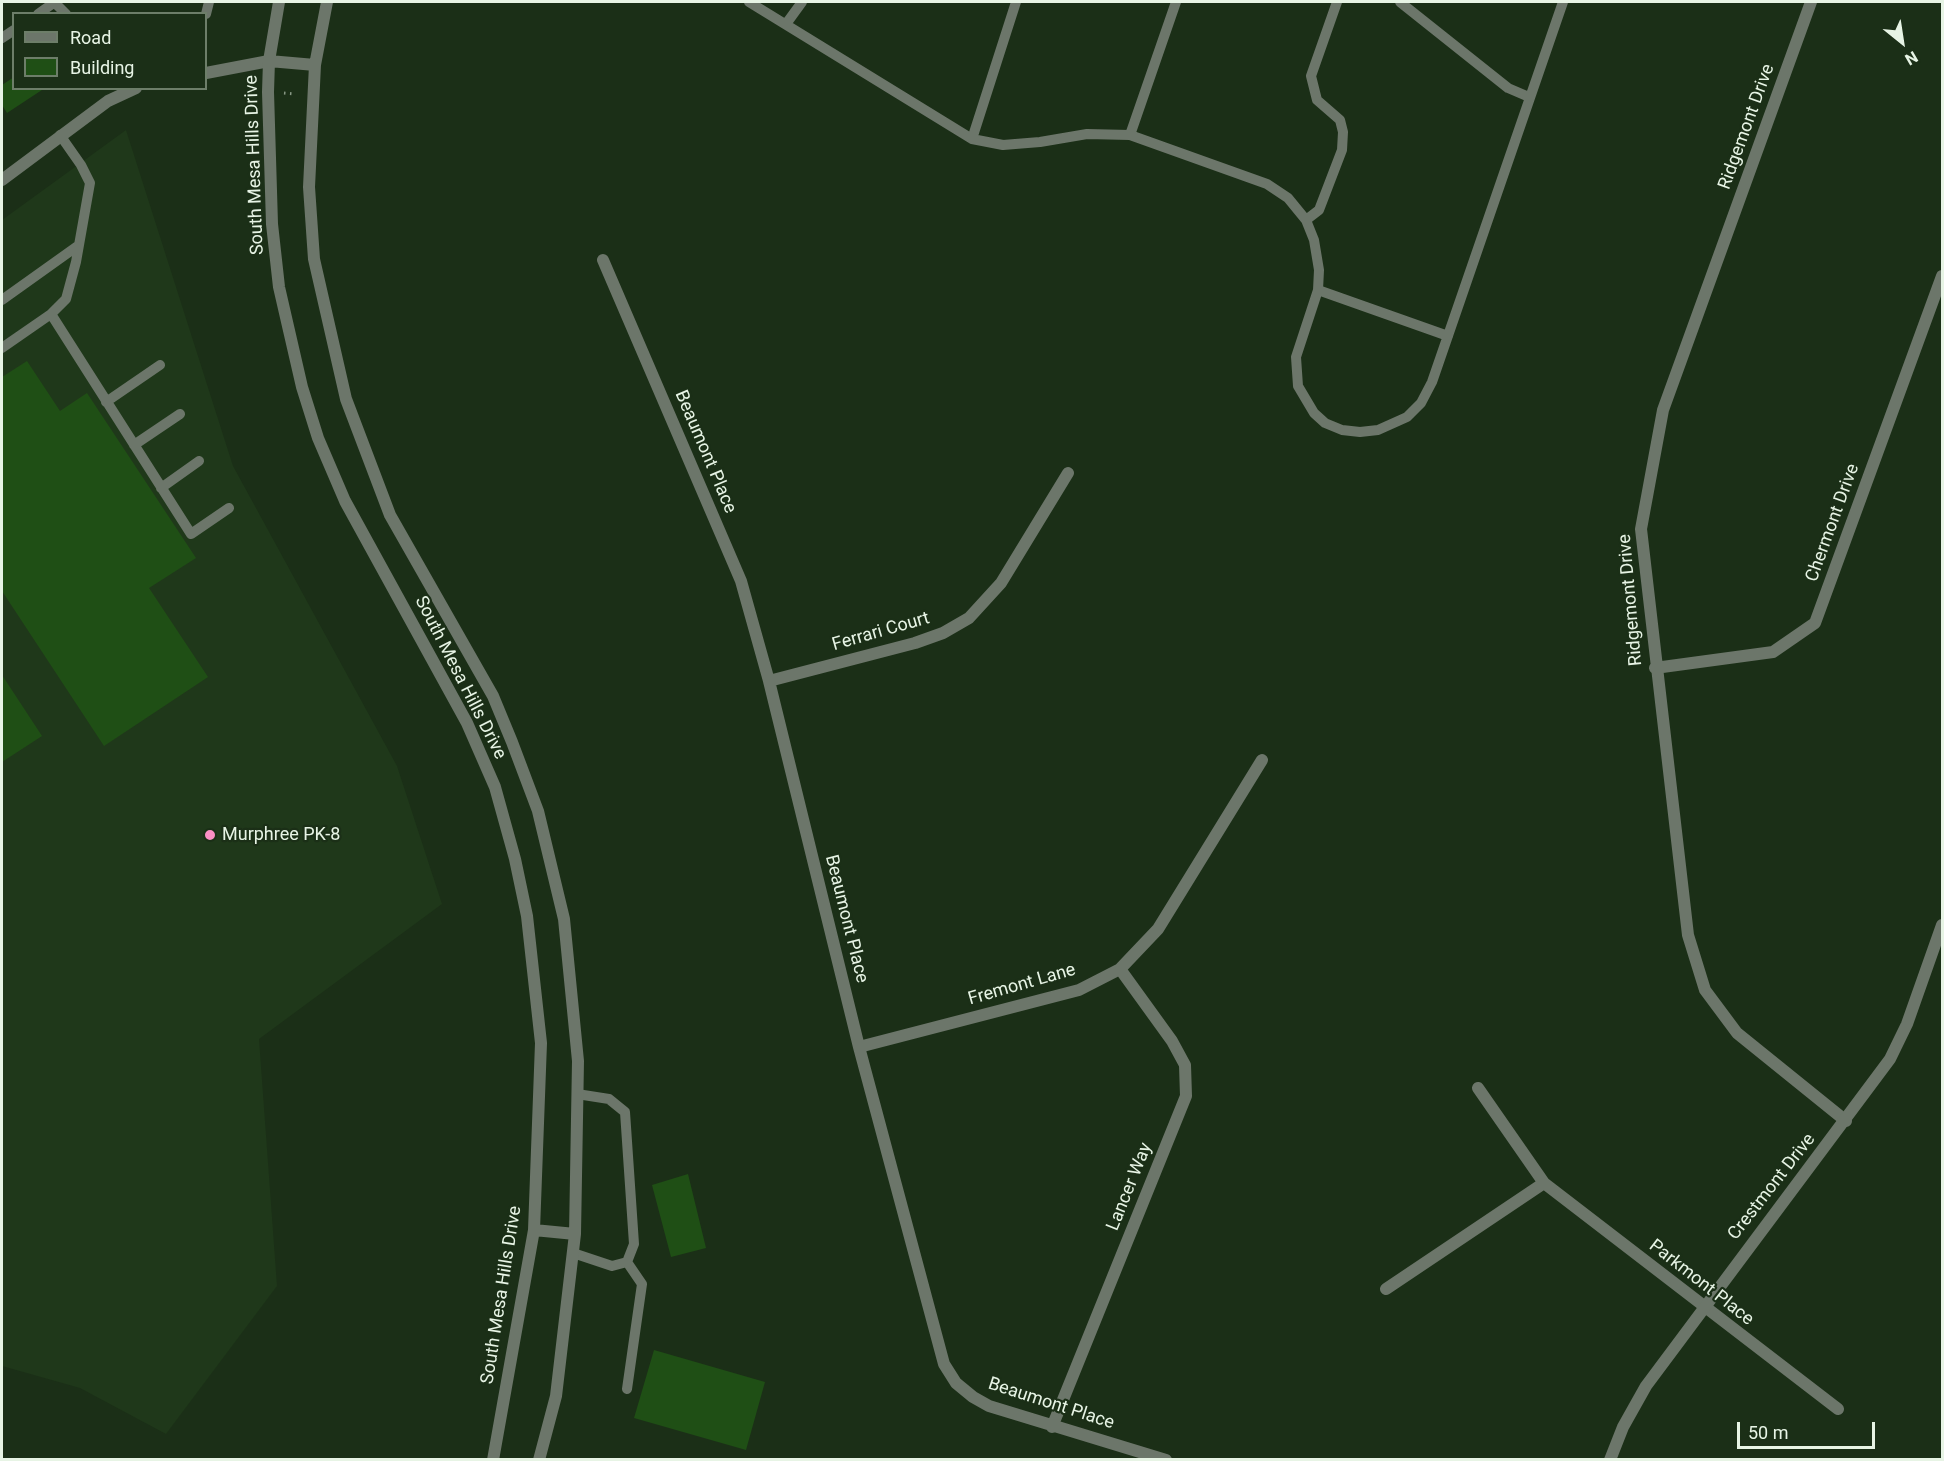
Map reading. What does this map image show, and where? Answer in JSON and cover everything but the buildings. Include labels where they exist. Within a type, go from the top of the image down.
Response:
[{"type":"street","name":"South Mesa Hills Drive","points":[[279,2],[269,61],[272,224],[279,287],[302,387],[318,438],[345,501],[467,723],[495,788],[515,859],[527,916],[541,1043],[534,1230],[493,1460]]},
{"type":"street","name":"South Mesa Hills Drive","points":[[327,2],[315,65],[309,187],[314,259],[343,387],[390,515],[493,696],[538,811],[564,919],[577,1050],[575,1234],[556,1396],[539,1460]]},
{"type":"street","name":"Ridgemont Drive","points":[[1811,2],[1663,410],[1641,529],[1655,668],[1688,935],[1704,990],[1737,1033],[1846,1120]]},
{"type":"street","points":[[207,73],[269,61],[315,65]]},
{"type":"street","points":[[2,180],[122,91]]},
{"type":"street","name":"Beaumont Place","points":[[603,260],[741,580],[769,681],[859,1047],[944,1364],[956,1383],[989,1406],[1166,1460]]},
{"type":"street","name":"Chermont Drive","points":[[1655,668],[1773,652],[1815,623],[1942,276]]},
{"type":"street","name":"Ferrari Court","points":[[769,681],[915,643],[943,633],[969,618],[1001,583],[1068,473]]},
{"type":"street","name":"Fremont Lane","points":[[859,1047],[1079,990],[1120,969],[1158,929],[1262,760]]},
{"type":"street","name":"Crestmont Drive","points":[[1610,1460],[1623,1427],[1646,1386],[1702,1307],[1846,1120],[1894,1050],[1907,1024],[1942,926]]},
{"type":"street","name":"Lancer Way","points":[[1052,1427],[1186,1096],[1185,1065],[1120,969]]},
{"type":"street","name":"Parkmont Place","points":[[1478,1088],[1544,1183],[1702,1307],[1838,1409]]},
{"type":"street","points":[[1386,1289],[1544,1183]]},
{"type":"street","points":[[534,1230],[575,1234]]},
{"type":"lane","points":[[41,12],[54,2]]},
{"type":"lane","points":[[749,2],[972,139],[1003,145],[1040,142],[1086,134],[1130,135],[1267,184],[1288,198],[1306,220],[1314,240],[1319,270],[1318,290],[1296,357],[1298,386],[1314,413],[1325,423],[1342,430],[1360,432],[1378,430],[1407,417],[1421,403],[1426,393],[1448,336],[1563,2]]},
{"type":"lane","points":[[786,24],[802,2]]},
{"type":"lane","points":[[972,139],[1016,2]]},
{"type":"lane","points":[[1130,135],[1176,2]]},
{"type":"lane","points":[[1306,220],[1319,210],[1342,150],[1343,132],[1340,120],[1317,100],[1311,76],[1337,2]]},
{"type":"lane","points":[[1400,2],[1508,88],[1529,97]]},
{"type":"lane","points":[[2,348],[51,314],[66,299],[90,183],[81,165],[60,135]]},
{"type":"lane","points":[[2,300],[79,245]]},
{"type":"lane","points":[[1318,290],[1448,336]]},
{"type":"lane","points":[[51,314],[191,534],[229,508]]},
{"type":"lane","points":[[106,402],[160,365]]},
{"type":"lane","points":[[134,445],[180,414]]},
{"type":"lane","points":[[161,488],[199,461]]},
{"type":"lane","points":[[577,1094],[609,1099],[625,1112],[634,1244],[627,1262]]},
{"type":"lane","points":[[573,1253],[612,1266],[627,1262]]},
{"type":"lane","points":[[627,1262],[642,1284],[627,1389]]},
{"type":"path","points":[[284,93],[294,94]]},
{"type":"shaded area","name":"Murphree PK-8","points":[[126,130],[233,466],[397,766],[442,904],[259,1039],[277,1286],[166,1434],[80,1388],[2,1366],[2,220]]},
{"type":"place","name":"Murphree PK-8","points":[[210,835]]}]
